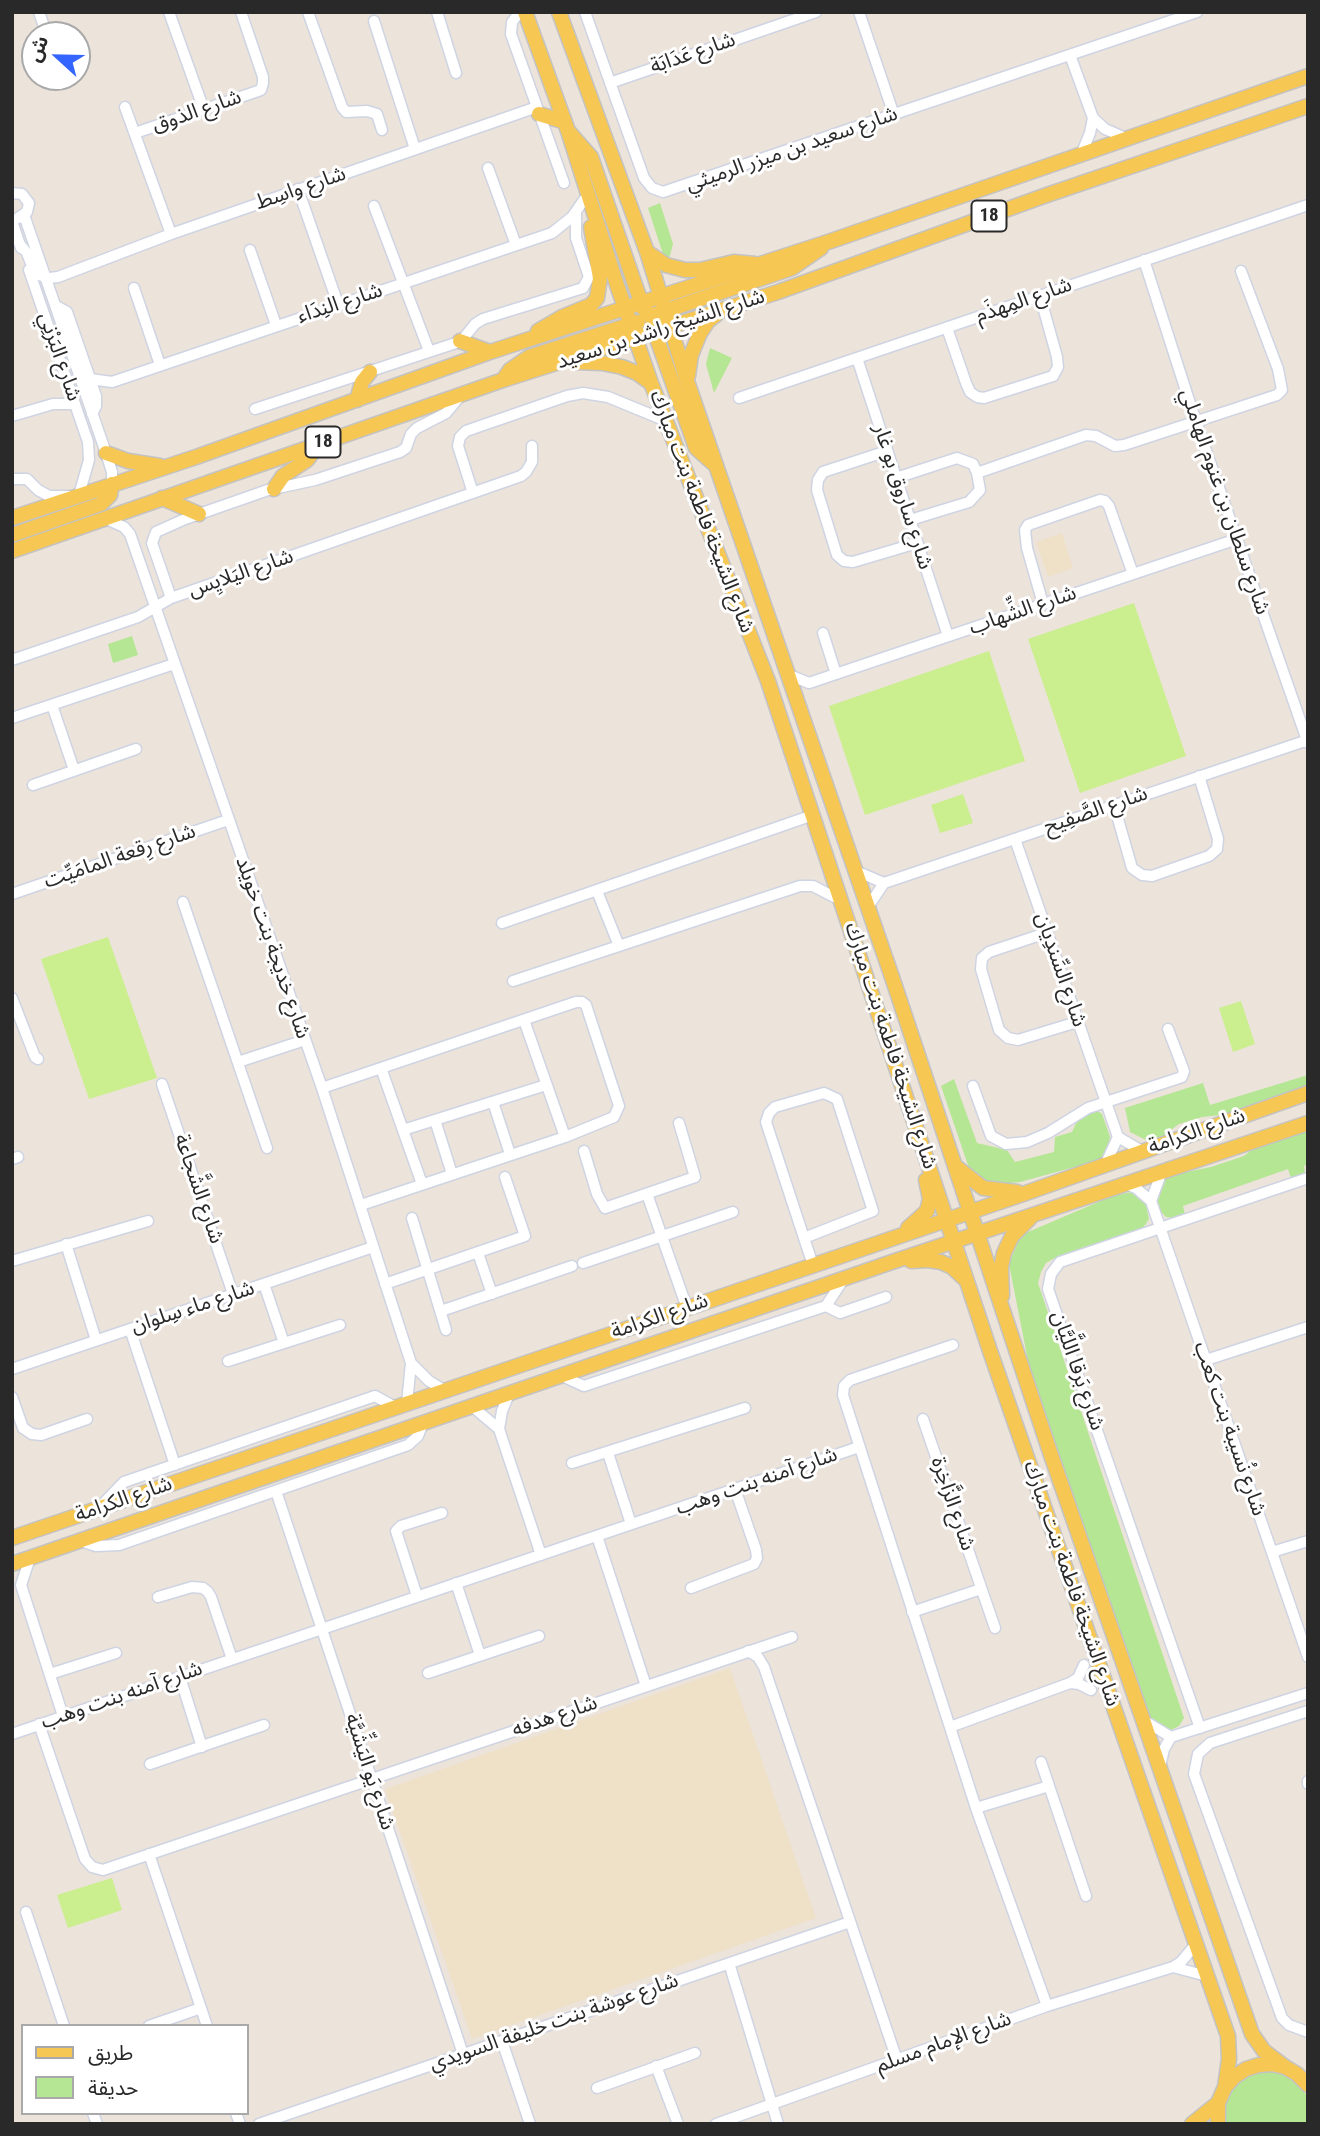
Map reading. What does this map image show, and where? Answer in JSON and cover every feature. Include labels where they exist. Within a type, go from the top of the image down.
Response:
[{"type":"main road","name":"شارع الشيخة فاطمة بنت مبارك","points":[[523,12],[567,126],[625,309],[664,420],[768,681],[968,1284],[1228,2036],[1229,2059],[1225,2087]]},
{"type":"main road","name":"شارع الشيخة فاطمة بنت مبارك","points":[[559,12],[647,252],[715,465],[856,871],[1003,1315],[1252,2034],[1265,2051],[1297,2072],[1308,2085]]},
{"type":"main road","name":"شارع الشيخ راشد بن سعيد","points":[[12,518],[168,467],[490,352],[641,303],[663,303],[760,265],[1308,76]]},
{"type":"main road","name":"شارع الشيخ راشد بن سعيد","points":[[670,327],[1308,106]]},
{"type":"main road","points":[[538,110],[567,126],[591,157],[641,303],[696,448],[715,465]]},
{"type":"main road","points":[[528,340],[553,321],[591,305],[597,298],[600,278],[592,239],[590,201]]},
{"type":"main road","points":[[503,380],[510,370],[529,357],[633,331],[649,321],[663,303],[792,268],[828,242]]},
{"type":"main road","points":[[647,252],[666,265],[685,270],[700,270],[734,262],[760,265]]},
{"type":"main road","points":[[625,309],[636,312],[649,321],[670,327]]},
{"type":"main road","points":[[687,381],[691,355],[700,333],[708,321],[723,310]]},
{"type":"main road","name":"شارع الشيخ راشد بن سعيد","points":[[12,551],[503,380],[566,362],[633,331]]},
{"type":"main road","points":[[460,341],[490,352]]},
{"type":"main road","points":[[566,362],[602,363],[637,373],[651,383]]},
{"type":"main road","points":[[357,400],[359,387],[370,372]]},
{"type":"main road","points":[[274,489],[283,476],[312,455],[319,443]]},
{"type":"main road","points":[[106,453],[128,461],[168,467]]},
{"type":"main road","points":[[12,535],[101,504],[110,495],[112,484]]},
{"type":"main road","points":[[162,498],[199,514]]},
{"type":"main road","name":"شارع الكرامة","points":[[12,1538],[1026,1193],[1308,1093]]},
{"type":"main road","name":"شارع الكرامة","points":[[12,1564],[892,1262],[1308,1123]]},
{"type":"main road","points":[[897,1236],[921,1218],[929,1205],[926,1158]]},
{"type":"main road","points":[[953,1164],[983,1188],[1026,1193]]},
{"type":"main road","points":[[1003,1315],[1001,1267],[1004,1253],[1012,1236],[1032,1215]]},
{"type":"main road","points":[[892,1262],[941,1262],[957,1271],[968,1284]]},
{"type":"main road","points":[[1218,2124],[1218,2103],[1225,2087],[1245,2069],[1272,2064],[1297,2072]]},
{"type":"main road","points":[[1192,2124],[1218,2103]]},
{"type":"street","points":[[169,12],[204,110]]},
{"type":"street","name":"شارع الذوق","points":[[135,133],[258,92],[262,87],[262,77],[241,12]]},
{"type":"street","points":[[308,12],[342,107],[346,112],[366,111],[377,114],[382,130]]},
{"type":"street","points":[[437,12],[456,73]]},
{"type":"street","points":[[523,12],[512,22],[511,34],[564,183]]},
{"type":"street","name":"شارع سعيد بن ميزر الرميثي","points":[[585,12],[644,178],[652,188],[663,192],[1197,12]]},
{"type":"street","name":"شارع عَدَابَة","points":[[610,83],[816,12]]},
{"type":"street","points":[[859,12],[894,115]]},
{"type":"street","points":[[373,21],[415,149]]},
{"type":"street","points":[[1070,55],[1093,118],[1105,130],[1128,139]]},
{"type":"street","name":"شارع الذوق","points":[[125,107],[171,234]]},
{"type":"street","name":"شارع واسِط","points":[[43,272],[66,274],[298,189],[538,110]]},
{"type":"street","points":[[1081,155],[1088,141],[1093,118]]},
{"type":"street","points":[[488,168],[516,245]]},
{"type":"street","points":[[12,181],[14,193]]},
{"type":"street","points":[[298,189],[338,304]]},
{"type":"street","name":"شارع البَرْنِي","points":[[14,193],[24,195],[28,200],[29,207],[24,215],[106,453],[112,484]]},
{"type":"street","name":"شارع النِدَاء","points":[[96,396],[112,382],[552,233],[590,201]]},
{"type":"street","name":"شارع المِهذَم","points":[[739,398],[1308,205]]},
{"type":"street","name":"شارع النِدَاء","points":[[374,206],[429,351]]},
{"type":"street","points":[[255,410],[460,341],[483,320],[583,288],[589,277],[576,238],[576,212]]},
{"type":"street","points":[[12,219],[24,215]]},
{"type":"street","name":"شارع البَرْنِي","points":[[12,219],[71,389],[89,451],[88,469],[77,496]]},
{"type":"street","points":[[552,233],[567,233],[576,238]]},
{"type":"street","points":[[19,243],[27,253],[36,274],[43,272]]},
{"type":"street","name":"شارع النِدَاء","points":[[250,250],[276,325]]},
{"type":"street","name":"شارع سلطان بن غنوم الهاملي","points":[[1144,260],[1196,422],[1307,741]]},
{"type":"street","points":[[978,473],[1086,435],[1096,436],[1115,446],[1124,445],[1277,395],[1282,390],[1278,369],[1241,271]]},
{"type":"street","points":[[134,288],[160,365]]},
{"type":"street","points":[[947,328],[970,392],[977,397],[984,398],[1053,376],[1058,367],[1057,357],[1040,296]]},
{"type":"street","points":[[56,306],[66,312],[96,396],[96,406],[92,414]]},
{"type":"street","name":"شارع ساروق بو غار","points":[[857,358],[948,636]]},
{"type":"street","name":"شارع النِدَاء","points":[[90,379],[112,382]]},
{"type":"street","points":[[53,404],[71,389]]},
{"type":"street","points":[[473,493],[458,443],[461,434],[466,431],[583,393],[608,397],[664,420]]},
{"type":"street","points":[[171,598],[152,543],[152,537],[159,530],[274,489],[314,480],[400,452],[417,428],[446,413],[461,395]]},
{"type":"street","points":[[12,416],[53,404],[75,404]]},
{"type":"street","name":"شارع اليَلايِس","points":[[12,660],[138,617],[171,598],[514,478],[530,467],[532,446]]},
{"type":"street","points":[[887,451],[824,471],[818,480],[817,490],[837,555],[844,561],[853,562],[917,542]]},
{"type":"street","points":[[896,478],[957,458],[973,464],[978,473],[980,490],[969,502],[910,520]]},
{"type":"street","points":[[12,479],[27,479],[49,496],[77,496]]},
{"type":"street","points":[[1043,604],[1027,548],[1025,530],[1028,525],[1100,500],[1109,506],[1133,574]]},
{"type":"street","points":[[130,534],[130,524],[141,505]]},
{"type":"street","points":[[104,518],[124,527],[130,534]]},
{"type":"street","name":"شارع خديجة بنت خويلد","points":[[130,534],[322,1088],[411,1363],[401,1405]]},
{"type":"street","name":"شارع الشِّهاب","points":[[809,683],[1237,539]]},
{"type":"street","points":[[823,633],[836,674]]},
{"type":"street","points":[[12,718],[174,664]]},
{"type":"street","points":[[789,676],[809,683],[798,702]]},
{"type":"street","points":[[52,705],[74,771]]},
{"type":"street","name":"شارع الصَّفِيح","points":[[884,883],[1307,741]]},
{"type":"street","points":[[33,785],[136,749]]},
{"type":"street","points":[[1114,805],[1132,868],[1142,875],[1152,876],[1209,856],[1217,849],[1218,839],[1199,776]]},
{"type":"street","points":[[502,923],[813,815]]},
{"type":"street","name":"شارع رِقعة المامَيِّت","points":[[12,894],[228,820]]},
{"type":"street","name":"شارع السِّندِيان","points":[[1015,839],[1118,1137]]},
{"type":"street","points":[[856,871],[884,883],[868,907]]},
{"type":"street","points":[[513,981],[800,886],[813,886],[842,901]]},
{"type":"street","points":[[597,891],[619,946]]},
{"type":"street","points":[[183,902],[267,1148]]},
{"type":"street","points":[[1046,933],[989,952],[982,958],[981,969],[999,1030],[1008,1038],[1018,1040],[1077,1022]]},
{"type":"street","points":[[12,998],[38,1059]]},
{"type":"street","points":[[322,1088],[576,1002],[586,1005],[619,1106],[614,1117],[565,1137],[361,1205]]},
{"type":"street","points":[[524,1020],[565,1137]]},
{"type":"street","points":[[973,1086],[991,1136],[1006,1144],[1027,1142],[1048,1133],[1088,1108],[1182,1077],[1184,1071],[1168,1029]]},
{"type":"street","points":[[238,1062],[304,1040]]},
{"type":"street","points":[[381,1068],[422,1185]]},
{"type":"street","name":"شارع الشَّجاعة","points":[[162,1084],[233,1294]]},
{"type":"street","points":[[403,1130],[546,1085]]},
{"type":"street","points":[[804,1238],[873,1211],[837,1099],[824,1093],[775,1107],[766,1122],[804,1238],[813,1265]]},
{"type":"street","points":[[492,1102],[510,1154]]},
{"type":"street","points":[[435,1120],[452,1174]]},
{"type":"street","points":[[584,1151],[597,1194],[605,1208],[695,1177],[679,1124]]},
{"type":"street","points":[[1107,1163],[1118,1137],[1142,1152]]},
{"type":"street","points":[[1126,1184],[1136,1188],[1151,1201],[1162,1171]]},
{"type":"street","points":[[385,1284],[525,1236],[505,1177]]},
{"type":"street","name":"شارع بَرقا اللَّيَّان","points":[[1200,1728],[1048,1289],[1051,1274],[1060,1262],[1308,1178]]},
{"type":"street","points":[[646,1194],[687,1308]]},
{"type":"street","name":"شارع نُسيبة بنت كعب","points":[[1151,1201],[1308,1657]]},
{"type":"street","points":[[441,1311],[733,1212]]},
{"type":"street","points":[[412,1218],[446,1329]]},
{"type":"street","points":[[12,1261],[148,1221]]},
{"type":"street","points":[[66,1244],[96,1340]]},
{"type":"street","name":"شارع ماء سِلوان","points":[[12,1368],[373,1247]]},
{"type":"street","points":[[478,1252],[492,1294]]},
{"type":"street","points":[[562,1376],[584,1386],[826,1306],[843,1280]]},
{"type":"street","points":[[264,1284],[284,1343]]},
{"type":"street","points":[[826,1306],[840,1313],[886,1297]]},
{"type":"street","points":[[228,1361],[340,1325]]},
{"type":"street","points":[[1206,1360],[1308,1327]]},
{"type":"street","points":[[130,1329],[175,1465]]},
{"type":"street","points":[[859,1447],[843,1395],[844,1386],[850,1380],[953,1345]]},
{"type":"street","points":[[411,1363],[429,1381],[444,1390]]},
{"type":"street","points":[[509,1394],[499,1429],[541,1555]]},
{"type":"street","points":[[100,1508],[124,1482],[375,1396],[401,1405]]},
{"type":"street","points":[[12,1397],[23,1428],[32,1434],[41,1436],[87,1419]]},
{"type":"street","points":[[473,1407],[499,1429]]},
{"type":"street","points":[[572,1463],[745,1408]]},
{"type":"street","name":"شارع الزَّاخِرة","points":[[923,1419],[995,1628]]},
{"type":"street","points":[[80,1541],[96,1546],[119,1545],[408,1445],[418,1436],[423,1423]]},
{"type":"street","name":"شارع آمنه بنت وهب","points":[[12,1734],[859,1447],[976,1808],[1047,2006]]},
{"type":"street","points":[[608,1453],[631,1524]]},
{"type":"street","points":[[691,1588],[754,1564],[757,1558],[735,1489]]},
{"type":"street","name":"شارع يَو اليَشِّيَّة","points":[[276,1490],[463,2054]]},
{"type":"street","points":[[417,1597],[396,1531],[401,1526],[442,1513]]},
{"type":"street","points":[[597,1535],[646,1686]]},
{"type":"street","points":[[1272,1552],[1308,1541]]},
{"type":"street","points":[[30,1558],[17,1583],[63,1716]]},
{"type":"street","points":[[456,1583],[480,1655]]},
{"type":"street","name":"شارع آمنه بنت وهب","points":[[158,1597],[192,1587],[203,1588],[208,1592],[232,1659]]},
{"type":"street","points":[[912,1612],[981,1589]]},
{"type":"street","points":[[428,1673],[539,1636]]},
{"type":"street","name":"شارع هدفه","points":[[38,1724],[85,1859],[92,1867],[103,1870],[792,1637]]},
{"type":"street","points":[[748,1651],[758,1657],[764,1667],[897,2060]]},
{"type":"street","points":[[50,1674],[116,1653]]},
{"type":"street","points":[[950,1727],[1070,1683],[1081,1674],[1084,1665]]},
{"type":"street","points":[[180,1676],[202,1747]]},
{"type":"street","points":[[1070,1683],[1084,1685],[1091,1690]]},
{"type":"street","points":[[1160,1770],[1162,1756],[1171,1737],[1308,1693]]},
{"type":"street","points":[[1308,1711],[1210,1743],[1198,1754],[1194,1774],[1282,2018],[1289,2025],[1308,2032]]},
{"type":"street","points":[[1142,1720],[1171,1737]]},
{"type":"street","points":[[150,1764],[264,1725]]},
{"type":"street","points":[[1041,1762],[1086,1896]]},
{"type":"street","points":[[976,1808],[1049,1786]]},
{"type":"street","points":[[149,1854],[206,2024]]},
{"type":"street","points":[[26,1912],[63,2024]]},
{"type":"street","name":"شارع عوشة بنت خليفة السويدي","points":[[258,2124],[850,1922]]},
{"type":"street","name":"شارع الإمام مسلم","points":[[716,2124],[1047,2006],[1173,1967],[1181,1962],[1196,1944]]},
{"type":"street","points":[[729,1964],[778,2124]]},
{"type":"street","points":[[1173,1967],[1207,1976]]},
{"type":"street","points":[[155,2024],[201,2008]]},
{"type":"street","points":[[502,2041],[530,2124]]},
{"type":"street","points":[[597,2088],[695,2053]]},
{"type":"street","points":[[656,2066],[678,2124]]},
{"type":"shaded area","points":[[1062,533],[1073,568],[1048,577],[1036,542]]},
{"type":"shaded area","points":[[730,1668],[816,1918],[472,2039],[385,1789]]},
{"type":"green space","points":[[660,203],[673,244],[669,259],[664,257],[648,208]]},
{"type":"green space","points":[[710,348],[732,358],[714,393],[706,364]]},
{"type":"green space","points":[[1134,603],[1186,756],[1080,793],[1028,639]]},
{"type":"green space","points":[[132,636],[138,655],[113,663],[108,644]]},
{"type":"green space","points":[[989,651],[1025,761],[865,815],[829,706]]},
{"type":"green space","points":[[963,794],[973,823],[940,833],[931,805]]},
{"type":"green space","points":[[108,937],[157,1078],[89,1099],[41,959]]},
{"type":"green space","points":[[1241,1001],[1255,1044],[1233,1052],[1219,1008]]},
{"type":"green space","points":[[1308,1075],[1308,1087],[1229,1114],[1202,1117],[1179,1124],[1163,1136],[1146,1140],[1130,1132],[1125,1108],[1203,1083],[1210,1105]]},
{"type":"green space","points":[[954,1079],[977,1143],[1007,1150],[1015,1162],[1054,1152],[1055,1137],[1072,1132],[1078,1119],[1095,1109],[1102,1114],[1110,1137],[1107,1151],[1100,1160],[1020,1182],[998,1184],[982,1179],[970,1171],[941,1086]]},
{"type":"green space","points":[[1308,1129],[1308,1164],[1304,1166],[1305,1174],[1291,1178],[1288,1169],[1183,1206],[1185,1215],[1174,1218],[1166,1217],[1160,1211],[1156,1203],[1161,1182],[1176,1174],[1211,1167],[1244,1156],[1259,1144]]},
{"type":"green space","points":[[1131,1192],[1146,1205],[1149,1219],[1143,1228],[1053,1259],[1046,1263],[1038,1283],[1184,1718],[1179,1726],[1169,1731],[1145,1720],[1031,1376],[1009,1264],[1021,1235],[1110,1197]]},
{"type":"green space","points":[[112,1878],[122,1910],[68,1928],[57,1895]]},
{"type":"green space","points":[[1262,2071],[1290,2077],[1303,2090],[1308,2098],[1308,2124],[1224,2124],[1224,2108],[1230,2090],[1244,2077]]}]
